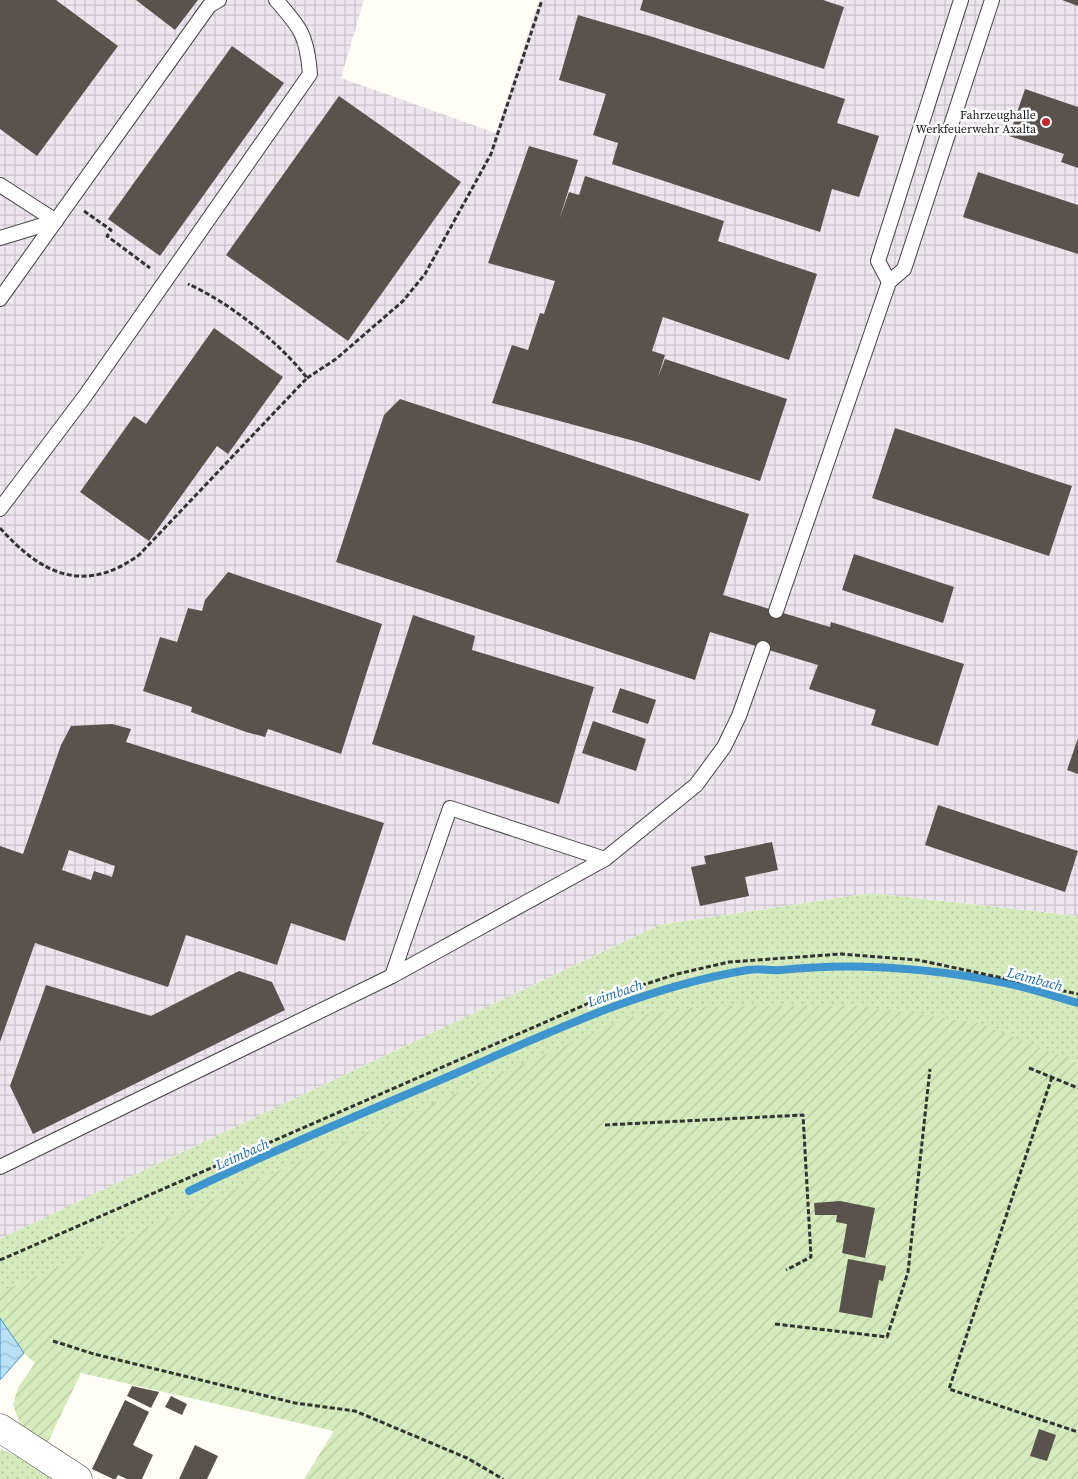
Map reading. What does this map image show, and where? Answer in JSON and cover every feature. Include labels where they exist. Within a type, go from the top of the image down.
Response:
[{"type":"street","points":[[0,1428],[78,1479]]},
{"type":"lane","points":[[0,300],[209,6],[219,0]]},
{"type":"lane","points":[[0,508],[85,396],[310,74],[308,49],[300,27],[276,0]]},
{"type":"lane","points":[[889,282],[878,261],[961,0]]},
{"type":"lane","points":[[776,611],[889,282],[904,269],[992,0]]},
{"type":"lane","points":[[0,185],[56,221]]},
{"type":"lane","points":[[0,238],[56,221]]},
{"type":"lane","points":[[0,1167],[392,976],[605,859],[696,785],[724,747],[739,716],[763,648]]},
{"type":"lane","points":[[392,976],[450,808],[605,859]]},
{"type":"path","points":[[0,528],[26,555],[42,566],[61,574],[80,578],[98,575],[122,567],[138,555],[307,378],[336,359],[403,301],[425,274],[491,154],[542,0]]},
{"type":"path","points":[[68,204],[82,210],[111,230],[107,236],[156,272],[210,294],[229,306],[292,359],[307,378]]},
{"type":"path","points":[[0,1260],[596,1000],[677,974],[729,962],[841,954],[918,960],[1078,994]]},
{"type":"path","points":[[1029,1068],[1078,1088]]},
{"type":"path","points":[[775,1324],[887,1337],[908,1272],[930,1069]]},
{"type":"path","points":[[1052,1077],[949,1389],[1078,1432]]},
{"type":"path","points":[[605,1125],[803,1115],[811,1257],[786,1270]]},
{"type":"path","points":[[53,1341],[94,1354],[295,1402],[355,1411],[467,1458],[503,1479]]},
{"type":"shaded area","points":[[0,0],[364,0],[341,78],[496,133],[539,0],[1078,0],[1078,916],[871,893],[659,925],[0,1239]]},
{"type":"green space","points":[[871,893],[1078,916],[1078,1063],[1072,1060],[0,1292],[0,1239],[659,925]]},
{"type":"green space","points":[[724,1006],[859,1006],[978,1023],[1078,1063],[1078,1479],[304,1479],[334,1431],[81,1373],[47,1444],[22,1428],[13,1405],[18,1388],[35,1363],[24,1353],[0,1318],[0,1292],[631,1017],[681,1009]]},
{"type":"green space","points":[[0,1449],[22,1457],[56,1479],[0,1479]]},
{"type":"water","points":[[0,1318],[24,1353],[0,1380]]},
{"type":"building","points":[[0,0],[56,0],[118,46],[37,156],[0,129]]},
{"type":"building","points":[[136,0],[198,0],[175,30]]},
{"type":"building","points":[[643,0],[823,0],[844,7],[824,69],[640,10]]},
{"type":"building","points":[[1062,0],[1078,0],[1078,6]]},
{"type":"building","points":[[578,15],[653,37],[845,99],[837,123],[879,136],[859,197],[832,189],[820,232],[612,164],[618,143],[593,135],[606,94],[559,80]]},
{"type":"building","points":[[232,46],[284,83],[160,256],[108,219]]},
{"type":"building","name":"Fahrzeughalle Werkfeuerwehr Axalta","points":[[1025,89],[1078,107],[1078,168],[1061,162],[1064,154],[1009,136]]},
{"type":"building","points":[[339,96],[461,182],[348,341],[226,255]]},
{"type":"building","points":[[529,146],[578,160],[559,220],[569,192],[579,195],[585,176],[724,221],[718,241],[817,274],[789,360],[663,317],[652,351],[665,355],[658,377],[665,359],[787,399],[760,481],[638,442],[492,403],[512,345],[528,350],[540,313],[544,314],[555,281],[488,263]]},
{"type":"building","points":[[978,172],[1078,205],[1078,254],[963,217]]},
{"type":"building","points":[[214,328],[283,377],[228,454],[217,446],[149,541],[80,492],[134,416],[146,424]]},
{"type":"building","points":[[400,399],[749,514],[723,595],[830,627],[831,622],[964,664],[938,746],[871,725],[876,710],[809,689],[818,665],[710,632],[695,680],[336,562],[384,415]]},
{"type":"building","points":[[895,428],[1072,486],[1049,556],[872,498]]},
{"type":"building","points":[[854,554],[954,587],[943,623],[842,590]]},
{"type":"building","points":[[228,572],[382,624],[341,754],[268,729],[265,737],[246,732],[191,712],[192,707],[143,691],[160,637],[177,642],[188,608],[202,611],[205,600]]},
{"type":"building","points":[[413,615],[475,636],[472,650],[594,687],[559,804],[372,744]]},
{"type":"building","points":[[620,688],[656,700],[648,724],[612,712]]},
{"type":"building","points":[[593,721],[646,739],[636,771],[582,753]]},
{"type":"building","points":[[112,724],[131,729],[126,742],[384,823],[345,941],[291,923],[277,965],[186,935],[168,987],[35,943],[0,1042],[0,846],[23,854],[61,745],[71,726]],"holes":[[[69,850],[115,866],[112,877],[94,871],[91,880],[62,870]]]},
{"type":"building","points":[[1078,738],[1078,774],[1067,770]]},
{"type":"building","points":[[938,805],[1078,851],[1065,892],[925,845]]},
{"type":"building","points":[[772,842],[778,870],[745,877],[749,896],[700,906],[691,867],[706,864],[704,856]]},
{"type":"building","points":[[239,971],[272,982],[285,1010],[33,1134],[10,1086],[46,985],[151,1016]]},
{"type":"building","points":[[840,1201],[875,1208],[865,1258],[842,1253],[847,1224],[836,1222],[837,1215],[815,1215],[814,1203]]},
{"type":"building","points":[[848,1259],[886,1266],[883,1281],[879,1280],[872,1318],[839,1312]]},
{"type":"building","points":[[132,1386],[159,1392],[151,1408],[127,1396]]},
{"type":"building","points":[[171,1396],[187,1404],[182,1415],[165,1407]]},
{"type":"building","points":[[125,1400],[149,1412],[133,1445],[153,1455],[142,1479],[127,1479],[118,1475],[116,1479],[113,1479],[92,1469]]},
{"type":"building","points":[[1039,1429],[1056,1435],[1047,1461],[1030,1456]]},
{"type":"building","points":[[195,1445],[218,1456],[207,1479],[179,1479]]},
{"type":"waterway","name":"Leimbach","points":[[189,1191],[287,1146],[560,1028],[634,1000],[709,978],[752,969],[891,968],[946,973],[1001,982],[1078,1003]]},
{"type":"place","name":"Fahrzeughalle Werkfeuerwehr Axalta","points":[[1046,122]]}]
